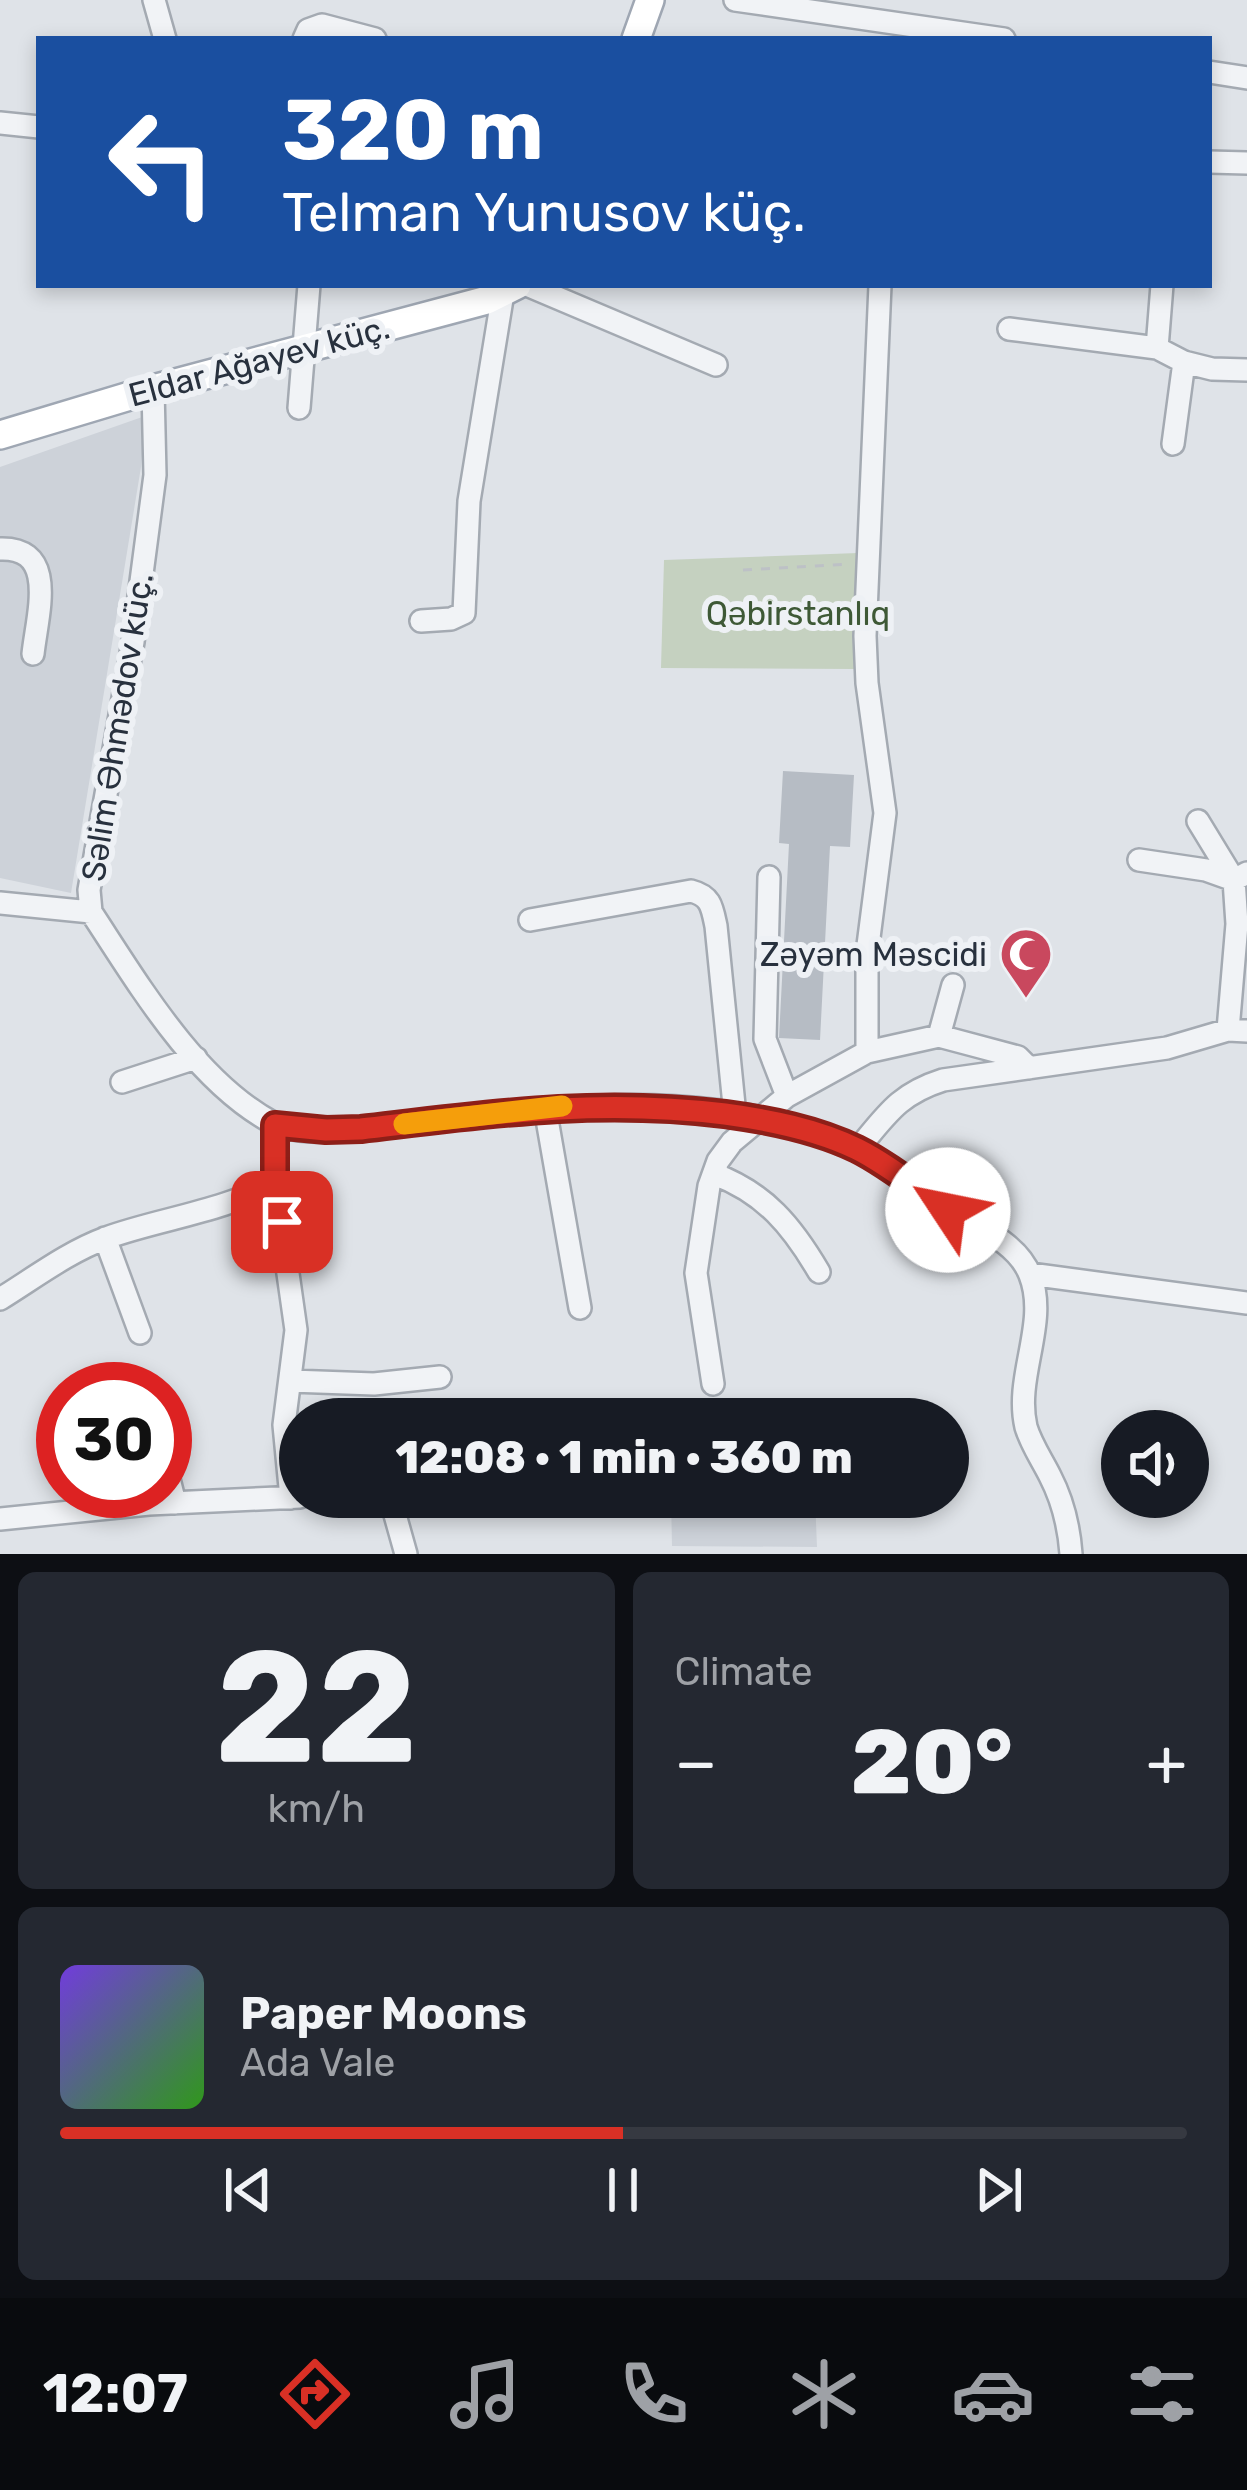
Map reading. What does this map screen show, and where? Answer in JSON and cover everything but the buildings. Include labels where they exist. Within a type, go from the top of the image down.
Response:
[{"type":"main road","points":[[637,36],[650,0]]},
{"type":"main road","name":"Eldar Ağayev küç.","points":[[0,435],[504,290]]},
{"type":"street","points":[[154,0],[164,36]]},
{"type":"street","points":[[735,0],[843,7],[882,29],[967,36]]},
{"type":"street","points":[[305,36],[322,25],[364,36]]},
{"type":"street","points":[[1212,72],[1245,70]]},
{"type":"street","points":[[0,123],[36,127]]},
{"type":"street","points":[[1212,162],[1247,164]]},
{"type":"street","points":[[299,408],[310,288]]},
{"type":"street","points":[[867,1052],[867,953],[885,813],[867,682],[880,288]]},
{"type":"street","points":[[1157,348],[1162,288]]},
{"type":"street","points":[[421,621],[464,613],[469,501],[504,290],[716,365]]},
{"type":"street","points":[[1009,329],[1157,348],[1212,369],[1247,370]]},
{"type":"street","points":[[1173,444],[1184,362]]},
{"type":"street","name":"Səlim Əhmədov küç.","points":[[153,389],[154,475],[117,745],[92,861],[92,912],[196,1058],[275,1125]]},
{"type":"street","points":[[0,549],[18,548],[31,556],[40,573],[33,654]]},
{"type":"street","points":[[858,1149],[897,1101],[944,1080],[1167,1048],[1238,1031],[1240,877],[1198,821]]},
{"type":"street","points":[[1139,860],[1240,877]]},
{"type":"street","points":[[769,877],[765,1039],[787,1096]]},
{"type":"street","points":[[530,920],[691,891],[704,894],[712,904],[716,926],[735,1115]]},
{"type":"street","points":[[0,903],[92,912]]},
{"type":"street","points":[[939,1036],[953,985]]},
{"type":"street","points":[[713,1384],[696,1274],[714,1174],[732,1142],[787,1096],[867,1052],[939,1036],[1018,1057],[1029,1068]]},
{"type":"street","points":[[122,1082],[196,1058]]},
{"type":"street","points":[[288,1398],[296,1330],[275,1182],[275,1125],[361,1129],[544,1108],[635,1105],[762,1119],[858,1149],[988,1232],[1012,1250],[1030,1274],[1036,1312],[1024,1376],[1024,1412],[1031,1441],[1066,1513],[1071,1554]]},
{"type":"street","points":[[544,1108],[580,1308]]},
{"type":"street","points":[[714,1174],[740,1184],[772,1207],[795,1230],[819,1272]]},
{"type":"street","points":[[0,1299],[105,1238],[242,1198],[275,1182]]},
{"type":"street","points":[[105,1238],[140,1333]]},
{"type":"street","points":[[1030,1274],[1247,1303]]},
{"type":"street","points":[[291,1381],[374,1384],[440,1377]]},
{"type":"street","points":[[192,1502],[279,1498]]},
{"type":"street","points":[[0,1519],[36,1516]]},
{"type":"street","points":[[396,1518],[406,1554]]},
{"type":"path","points":[[743,570],[870,563]]},
{"type":"shaded area","points":[[145,416],[141,467],[71,893],[0,878],[0,467]]},
{"type":"shaded area","points":[[671,1518],[816,1518],[817,1547],[672,1546]]},
{"type":"green space","name":"Qəbirstanlıq","points":[[858,553],[854,669],[661,668],[664,560]]},
{"type":"slow traffic","points":[[404,1124],[562,1106]]},
{"type":"place","name":"Zəyəm Məscidi","points":[[1026,1000]]},
{"type":"route","points":[[282,1222],[275,1182],[275,1125],[361,1129],[596,1105],[664,1106],[762,1119],[808,1131],[858,1149],[948,1210]]}]
